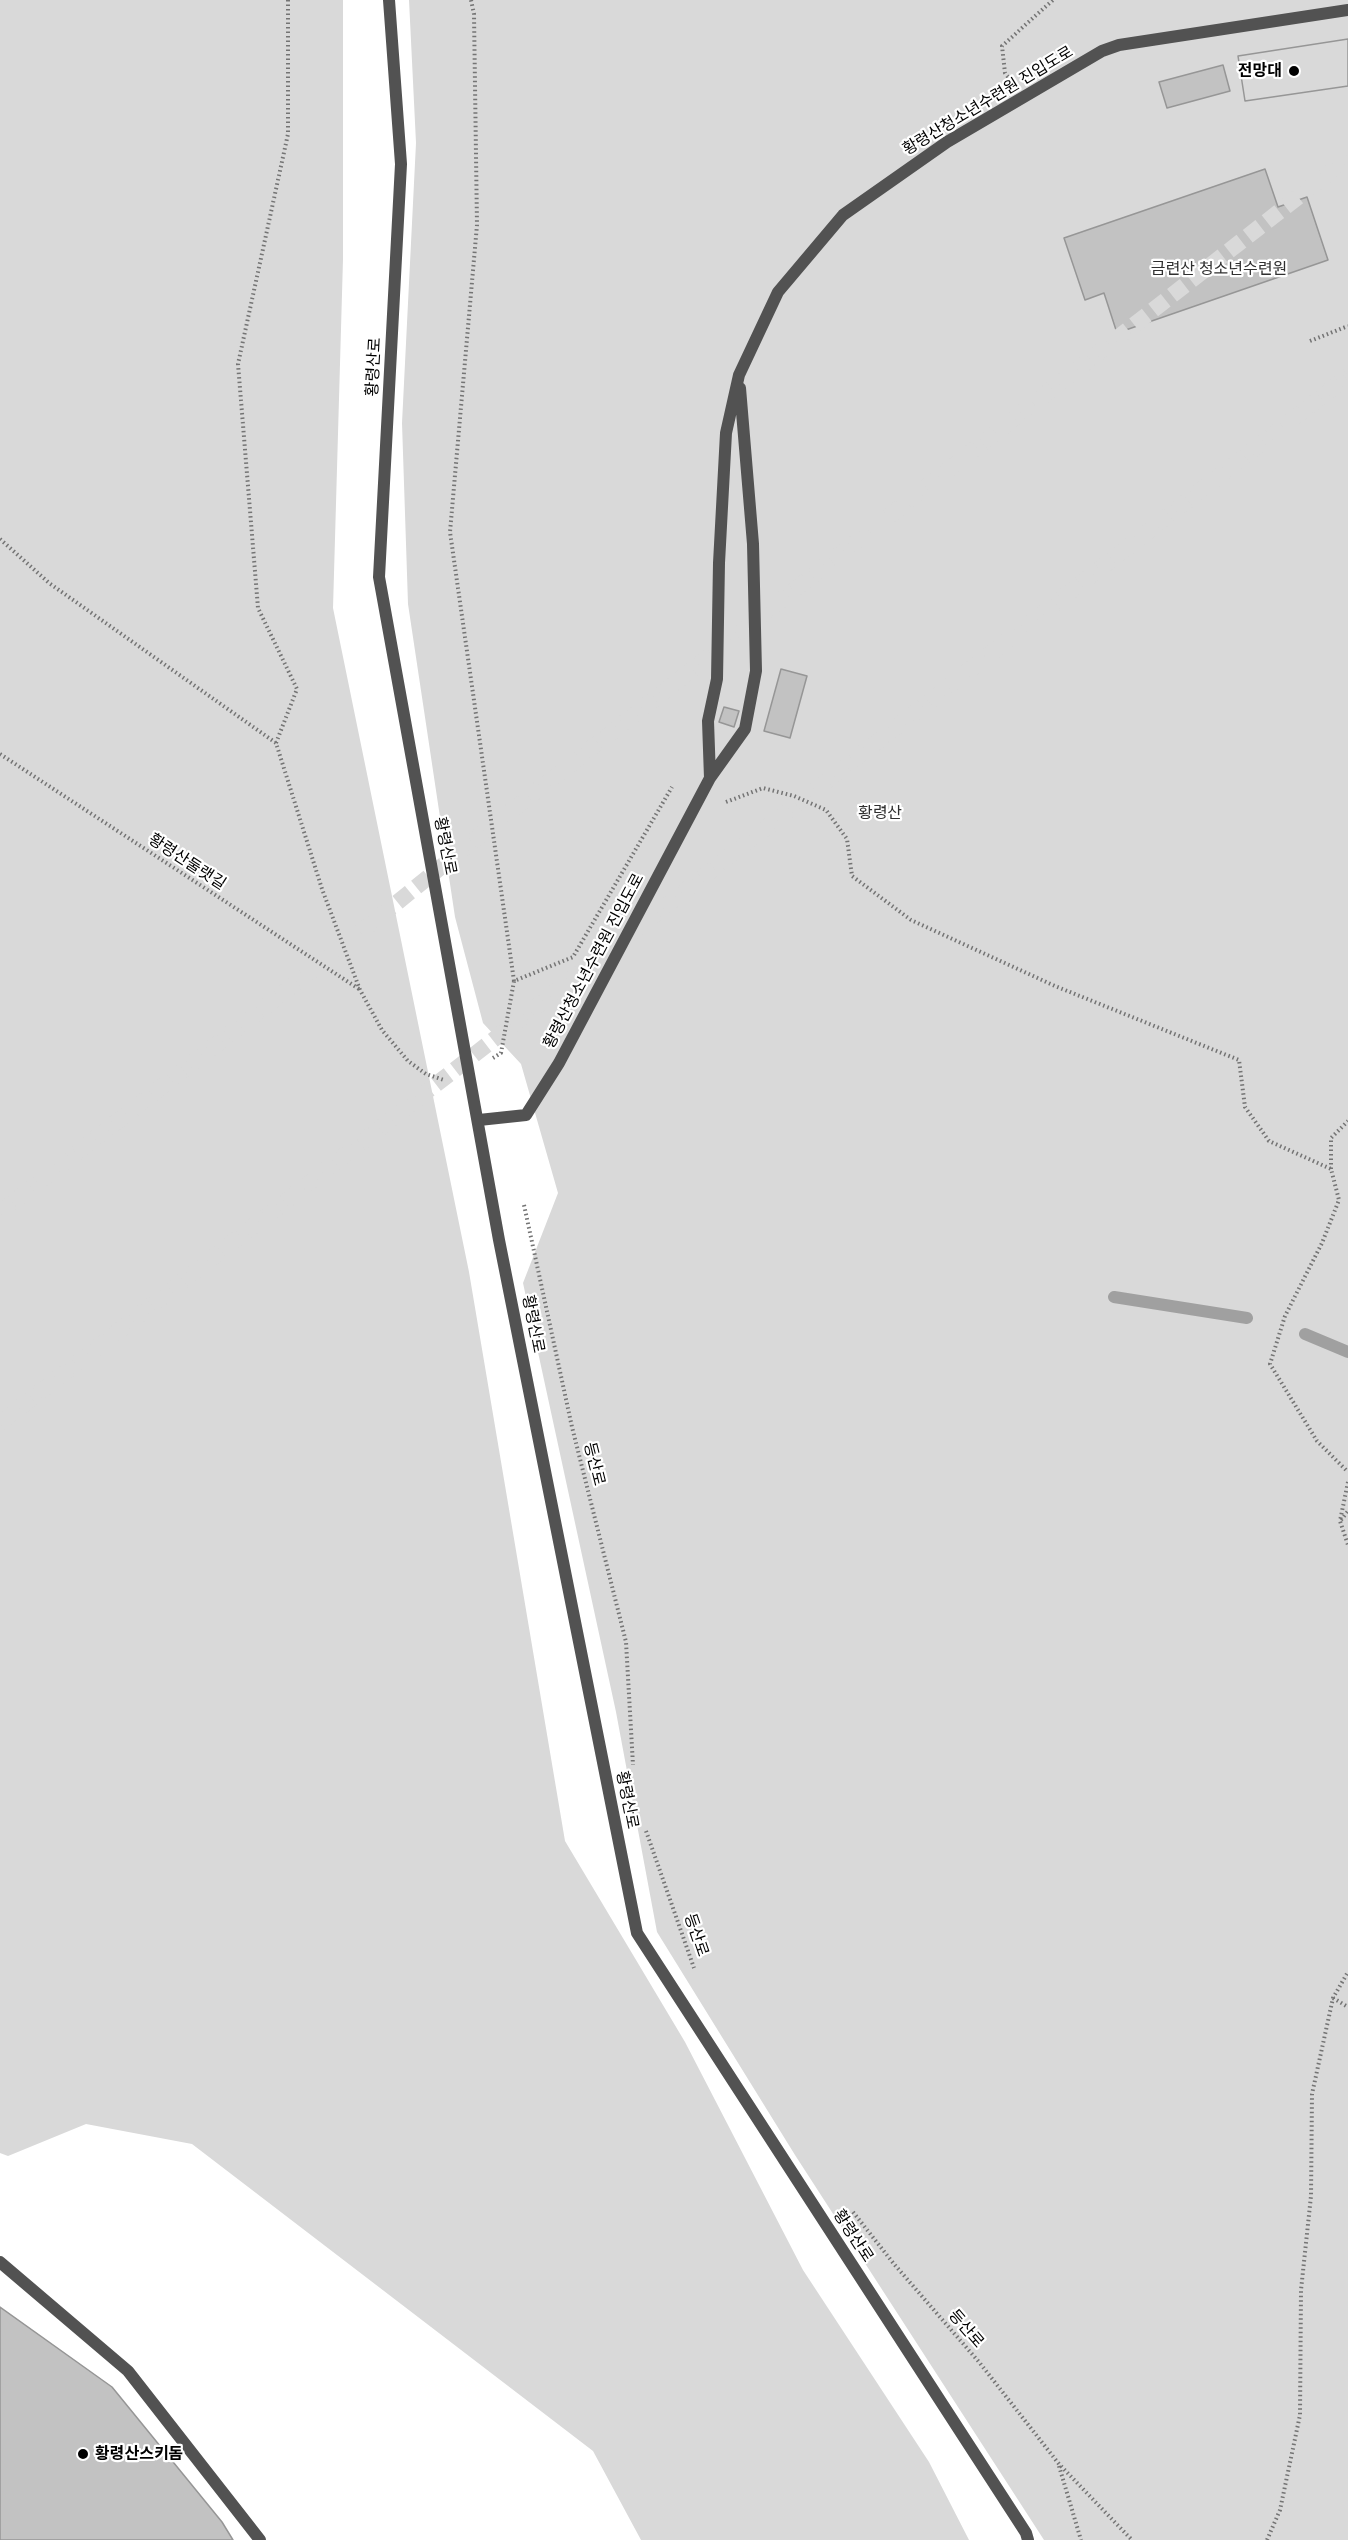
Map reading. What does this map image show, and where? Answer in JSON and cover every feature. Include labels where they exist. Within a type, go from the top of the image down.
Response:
[{"type":"street","name":"황령산로","points":[[389,0],[401,164],[379,577],[471,1075],[499,1240],[637,1933],[1028,2540]]},
{"type":"street","name":"황령산청소년수련원 진입도로","points":[[710,778],[708,721],[717,679],[719,562],[726,433],[739,375],[778,292],[843,215],[947,142],[1024,99],[1102,51],[1119,45],[1348,10]]},
{"type":"street","name":"황령산청소년수련원 진입도로","points":[[479,1120],[526,1115],[559,1063],[703,790],[745,729],[756,671],[753,544],[739,375]]},
{"type":"street","points":[[0,2262],[128,2371],[260,2540]]},
{"type":"path","points":[[276,743],[297,689],[258,608],[238,364],[288,134],[288,0]]},
{"type":"path","points":[[0,539],[49,583],[276,743],[322,889],[360,990],[382,1030],[408,1061],[426,1074],[445,1080],[471,1075],[501,1053],[514,981],[450,532],[477,225],[474,14],[471,0]]},
{"type":"path","points":[[1024,99],[1005,73],[1002,46],[1053,0]]},
{"type":"path","points":[[1310,340],[1348,326]]},
{"type":"path","name":"황령산둘랫길","points":[[0,754],[360,990]]},
{"type":"path","points":[[514,981],[573,957],[677,779],[728,803],[763,788],[794,796],[826,810],[847,839],[852,876],[910,920],[1055,986],[1239,1060],[1245,1107],[1269,1141],[1331,1168]]},
{"type":"path","points":[[1348,1121],[1331,1138],[1331,1168],[1339,1200],[1322,1243],[1285,1316],[1270,1364],[1317,1441],[1348,1472]]},
{"type":"path","name":"등산로","points":[[524,1205],[572,1427],[626,1642],[634,1776]]},
{"type":"path","points":[[1348,1482],[1340,1521],[1348,1545]]},
{"type":"path","points":[[1340,1521],[1348,1512]]},
{"type":"path","name":"등산로","points":[[643,1821],[697,1977]]},
{"type":"path","points":[[1267,2540],[1280,2510],[1300,2415],[1301,2290],[1311,2196],[1312,2094],[1333,1998],[1348,1972]]},
{"type":"path","points":[[1333,1998],[1348,2007]]},
{"type":"path","name":"등산로","points":[[850,2209],[894,2264],[979,2362],[1059,2464],[1132,2540]]},
{"type":"path","points":[[1059,2464],[1081,2540]]},
{"type":"green space","points":[[0,0],[343,0],[343,259],[333,608],[469,1272],[565,1841],[685,2042],[803,2270],[929,2462],[969,2540],[641,2540],[593,2451],[192,2144],[86,2124],[8,2156],[0,2153]]},
{"type":"green space","name":"황령산","points":[[409,0],[1348,0],[1348,2540],[1044,2540],[795,2155],[657,1932],[616,1712],[523,1283],[558,1193],[521,1064],[483,1023],[455,917],[408,604],[402,423],[416,143]]},
{"type":"building","name":"전망대","points":[[1348,39],[1348,86],[1245,101],[1238,56]]},
{"type":"building","name":"전망대","points":[[1348,39],[1348,86],[1245,101],[1238,56]]},
{"type":"building","points":[[1223,65],[1230,91],[1167,108],[1159,82]]},
{"type":"building","points":[[1265,169],[1278,207],[1307,197],[1328,260],[1117,333],[1104,293],[1085,300],[1064,238]]},
{"type":"building","points":[[781,669],[807,676],[790,738],[764,731]]},
{"type":"building","points":[[724,707],[739,711],[734,727],[719,722]]},
{"type":"building","name":"황령산스키돔","points":[[0,2307],[112,2387],[222,2522],[233,2540],[0,2540]]},
{"type":"waterway","points":[[1114,1297],[1247,1318]]},
{"type":"waterway","points":[[1305,1334],[1348,1352]]},
{"type":"tunnel","points":[[0,1212],[341,948],[484,832],[1348,158]]},
{"type":"tunnel","points":[[0,1423],[1348,376]]},
{"type":"place","name":"전망대","points":[[1294,71]]},
{"type":"place","name":"황령산스키돔","points":[[83,2454]]},
{"type":"park label","name":"금련산 청소년수련원","points":[[1219,269]]}]
